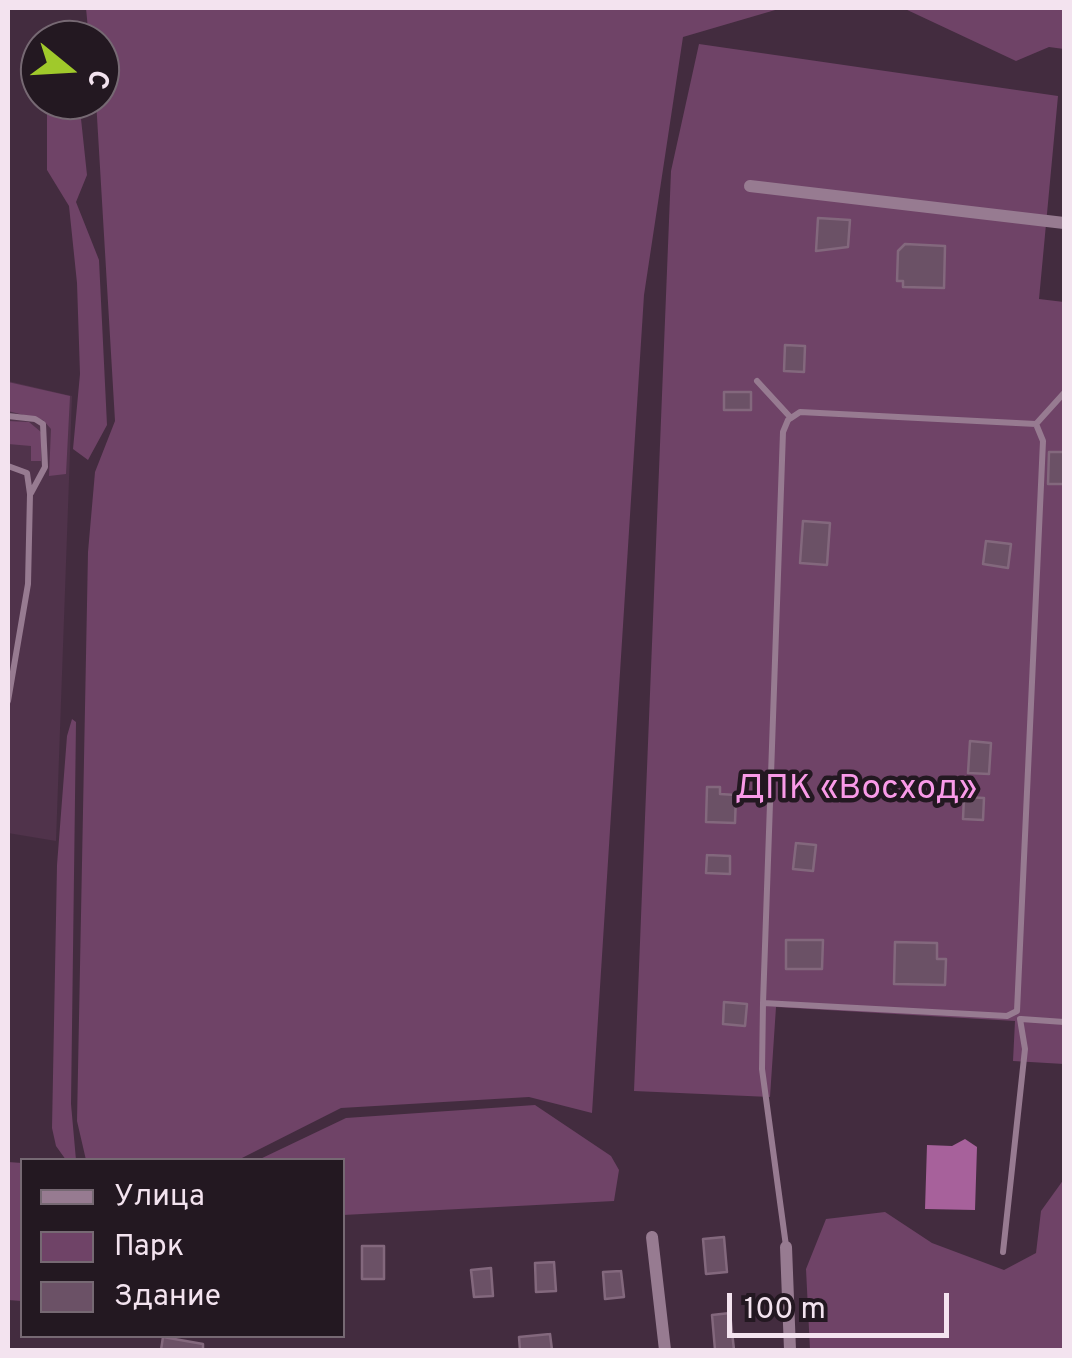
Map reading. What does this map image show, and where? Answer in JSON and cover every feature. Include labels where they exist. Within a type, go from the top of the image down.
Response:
[{"type":"street","points":[[750,186],[1064,223]]},
{"type":"street","points":[[652,1237],[665,1350]]},
{"type":"street","points":[[786,1247],[790,1350]]},
{"type":"lane","points":[[757,382],[791,418]]},
{"type":"lane","points":[[1036,424],[1064,393]]},
{"type":"lane","points":[[786,1247],[766,1109],[763,1002],[783,432],[800,412],[1036,424]]},
{"type":"lane","points":[[8,416],[34,418],[43,424],[47,440],[45,467],[30,494]]},
{"type":"lane","points":[[1003,1252],[1025,1049],[1016,1017],[1020,1003],[1042,442],[1036,424]]},
{"type":"lane","points":[[8,466],[27,473],[30,494],[28,584],[8,700]]},
{"type":"lane","points":[[763,1002],[1064,1022]]},
{"type":"shaded area","points":[[8,381],[72,396],[56,841],[8,833]]},
{"type":"shaded area","points":[[965,1139],[977,1147],[975,1210],[925,1209],[927,1145],[952,1146]]},
{"type":"green space","points":[[86,8],[782,8],[683,37],[644,295],[592,1113],[529,1097],[341,1108],[242,1158],[86,1158],[77,1121],[88,552],[95,472],[115,421],[97,120],[120,120],[120,20],[87,20]]},
{"type":"green space","points":[[903,8],[1064,8],[1064,49],[1049,47],[1016,61]]},
{"type":"green space","name":"ДПК «Восход»","points":[[699,44],[1058,96],[1039,299],[1064,302],[1064,1064],[1013,1061],[1015,1021],[776,1007],[770,1097],[634,1091],[671,171]]},
{"type":"green space","points":[[47,120],[81,120],[87,175],[76,202],[99,260],[107,425],[88,460],[73,449],[80,374],[69,206],[47,170]]},
{"type":"green space","points":[[8,382],[70,396],[66,474],[49,476],[51,429],[43,420],[8,411]]},
{"type":"green space","points":[[8,421],[29,422],[41,432],[41,461],[31,461],[31,446],[8,444]]},
{"type":"green space","points":[[72,719],[76,722],[71,1104],[76,1158],[65,1158],[56,1146],[52,1128],[57,865],[67,736]]},
{"type":"green space","points":[[535,1105],[611,1156],[619,1170],[614,1201],[345,1215],[345,1158],[262,1158],[346,1118]]},
{"type":"green space","points":[[8,1162],[20,1163],[20,1301],[8,1300]]},
{"type":"green space","points":[[1064,1179],[1064,1350],[810,1350],[806,1269],[826,1219],[885,1212],[932,1243],[1004,1270],[1036,1253],[1041,1211]]},
{"type":"building","points":[[818,218],[850,220],[848,247],[816,251]]},
{"type":"building","points":[[905,244],[945,246],[944,288],[903,287],[903,281],[897,281],[898,251]]},
{"type":"building","points":[[785,345],[805,346],[804,372],[784,371]]},
{"type":"building","points":[[724,392],[751,392],[751,410],[724,410]]},
{"type":"building","points":[[1049,452],[1064,452],[1064,484],[1048,484]]},
{"type":"building","points":[[803,521],[830,523],[827,565],[800,563]]},
{"type":"building","points":[[986,541],[1011,544],[1008,568],[983,564]]},
{"type":"building","points":[[970,741],[991,743],[989,774],[968,773]]},
{"type":"building","points":[[707,787],[720,787],[720,794],[736,795],[735,823],[706,822]]},
{"type":"building","points":[[964,797],[984,798],[983,820],[963,819]]},
{"type":"building","points":[[796,843],[816,845],[813,871],[793,869]]},
{"type":"building","points":[[707,855],[730,856],[730,874],[706,873]]},
{"type":"building","points":[[786,940],[823,940],[822,969],[786,969]]},
{"type":"building","points":[[895,942],[937,943],[937,959],[946,959],[945,985],[894,984]]},
{"type":"building","points":[[724,1002],[747,1004],[745,1026],[723,1024]]},
{"type":"building","points":[[724,1237],[727,1272],[706,1274],[703,1239]]},
{"type":"building","points":[[362,1246],[384,1246],[384,1279],[362,1279]]},
{"type":"building","points":[[554,1262],[556,1291],[536,1292],[535,1263]]},
{"type":"building","points":[[491,1268],[493,1296],[474,1297],[471,1270]]},
{"type":"building","points":[[621,1271],[624,1297],[605,1299],[603,1272]]},
{"type":"building","points":[[730,1313],[734,1350],[715,1350],[712,1315]]},
{"type":"building","points":[[550,1334],[552,1350],[520,1350],[519,1337]]},
{"type":"building","points":[[163,1338],[203,1344],[203,1350],[161,1350]]}]
